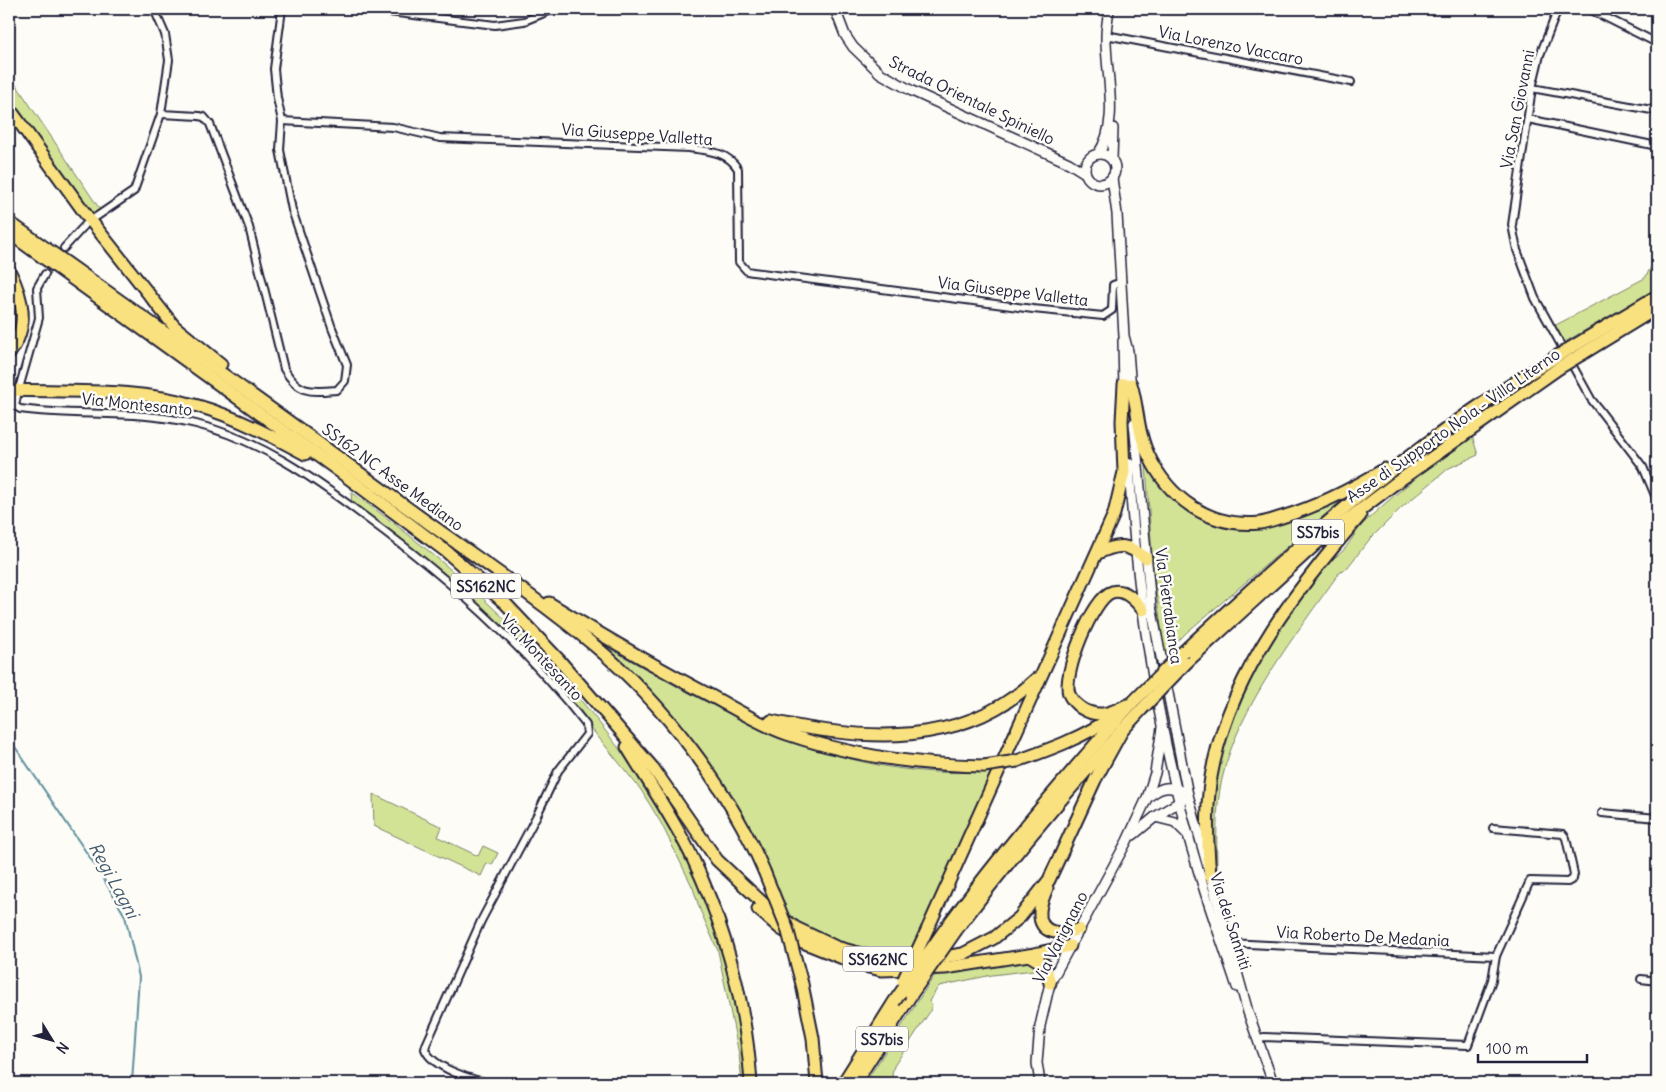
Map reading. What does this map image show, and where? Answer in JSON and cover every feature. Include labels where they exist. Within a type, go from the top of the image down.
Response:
[{"type":"highway","points":[[9,108],[87,216],[174,326],[229,371],[251,393]]},
{"type":"highway","points":[[9,222],[251,393]]},
{"type":"highway","points":[[9,233],[343,474]]},
{"type":"highway","points":[[9,270],[23,302],[23,317],[18,335],[9,354]]},
{"type":"highway","name":"Asse di Supporto Nola - Villa Literno","points":[[855,1083],[994,862],[1073,768],[1276,566],[1417,451],[1487,400],[1580,349],[1657,296]]},
{"type":"highway","name":"Asse di Supporto Nola - Villa Literno","points":[[1580,349],[1657,308]]},
{"type":"highway","name":"Asse di Supporto Nola - Villa Literno","points":[[1185,657],[1317,543],[1393,485],[1493,414],[1557,363]]},
{"type":"highway","points":[[1127,384],[1147,453],[1164,483],[1185,504],[1222,520],[1260,523],[1302,511],[1350,490],[1417,451]]},
{"type":"highway","points":[[894,1002],[1114,514],[1124,472],[1122,421],[1127,384]]},
{"type":"highway","points":[[13,393],[133,394],[198,406],[261,430],[343,474]]},
{"type":"highway","name":"SS162 NC Asse Mediano","points":[[251,393],[516,586]]},
{"type":"highway","name":"SS162NC","points":[[343,474],[447,552],[506,603],[559,660],[653,768],[716,860],[766,906],[796,928],[836,947],[880,959],[918,961],[963,954],[994,938],[1020,917],[1050,880],[1095,780],[1123,729]]},
{"type":"highway","points":[[1210,876],[1207,835],[1208,803],[1214,762],[1225,724],[1247,674],[1267,638],[1312,572],[1362,514],[1393,485]]},
{"type":"highway","points":[[1098,553],[1113,546],[1121,546],[1141,554]]},
{"type":"highway","points":[[516,586],[546,601],[657,668],[750,717],[786,733],[824,745],[883,758],[929,765],[984,766],[1017,761],[1059,746],[1097,728],[1138,705]]},
{"type":"highway","points":[[516,586],[596,647],[651,701],[706,768],[735,814],[764,871],[787,928],[802,984],[817,1083]]},
{"type":"highway","points":[[1138,705],[1107,714],[1090,714],[1077,705],[1069,694],[1069,671],[1081,638],[1098,602],[1104,596],[1112,592],[1128,595],[1143,610]]},
{"type":"highway","points":[[750,717],[810,730],[860,736],[920,734],[961,725],[997,710],[1020,695],[1041,675]]},
{"type":"highway","name":"Asse di Supporto Nola - Villa Literno","points":[[843,1083],[894,1002],[953,927],[1078,779],[1123,729],[1138,705]]},
{"type":"highway","points":[[610,720],[693,858],[720,924],[741,1001],[749,1050],[751,1083]]},
{"type":"highway","points":[[716,860],[741,892],[781,929],[820,951],[860,965],[881,970],[945,968],[1029,955],[1070,946]]},
{"type":"highway","points":[[1050,880],[1039,913],[1041,923],[1056,933],[1067,933],[1079,929]]},
{"type":"highway","points":[[1029,955],[1045,965],[1050,983]]},
{"type":"main road","name":"Strada Orientale Spiniello","points":[[835,9],[845,36],[853,47],[880,73],[912,91],[1069,163],[1085,173]]},
{"type":"main road","name":"Via Pietrabianca","points":[[1109,9],[1106,35],[1110,108],[1114,129],[1112,159],[1115,168],[1112,178],[1122,282],[1124,336],[1128,351],[1127,384],[1141,554],[1143,610],[1162,720],[1190,838]]},
{"type":"main road","name":"Via Pietrabianca","points":[[1098,154],[1107,138],[1110,108]]},
{"type":"main road","points":[[1112,159],[1098,154],[1086,163],[1085,173],[1107,193],[1115,204]]},
{"type":"main road","name":"Strada Orientale Spiniello","points":[[1069,163],[1089,159]]},
{"type":"main road","points":[[1095,183],[1104,184],[1112,178]]},
{"type":"main road","name":"Via Pietrabianca","points":[[1141,554],[1188,795],[1210,876]]},
{"type":"main road","name":"Via Varignano","points":[[1040,1083],[1037,1063],[1040,1026],[1050,983],[1127,841],[1147,798],[1155,773],[1162,720]]},
{"type":"main road","points":[[1147,798],[1158,789],[1167,787],[1177,789],[1188,795]]},
{"type":"main road","name":"Via Varignano","points":[[1127,841],[1140,827],[1188,795]]},
{"type":"main road","points":[[1155,817],[1175,822],[1190,838]]},
{"type":"main road","name":"Via dei Sanniti","points":[[1190,838],[1209,903],[1241,998],[1248,1012]]},
{"type":"main road","name":"Via dei Sanniti","points":[[1210,876],[1248,1012],[1273,1083]]},
{"type":"street","points":[[93,219],[134,191],[161,114],[169,60],[165,34],[154,9]]},
{"type":"street","points":[[161,114],[199,116],[208,120],[249,227],[284,369],[296,386],[312,392],[337,390],[345,381],[347,365],[329,320],[292,210],[280,150],[282,121],[276,98],[274,69],[282,9]]},
{"type":"street","points":[[365,9],[495,25],[524,21],[554,9]]},
{"type":"street","name":"Via San Giovanni","points":[[1558,9],[1540,55],[1532,88],[1513,217],[1517,250],[1535,298],[1591,399],[1643,467],[1657,500]]},
{"type":"street","points":[[1589,9],[1657,42]]},
{"type":"street","name":"Via Lorenzo Vaccaro","points":[[1106,35],[1351,82]]},
{"type":"street","points":[[1532,88],[1657,111]]},
{"type":"street","points":[[1528,119],[1657,146]]},
{"type":"street","name":"Via Giuseppe Valletta","points":[[282,121],[393,127],[440,138],[689,148],[718,153],[728,157],[738,169],[739,262],[747,271],[1033,309],[1103,316],[1112,310],[1113,285],[1122,282]]},
{"type":"street","points":[[64,248],[85,225]]},
{"type":"street","points":[[20,385],[39,318],[37,288],[45,274]]},
{"type":"street","name":"Via Montesanto","points":[[13,393],[15,406],[20,410],[121,414],[196,424],[245,441],[288,462],[370,520],[444,578],[532,662],[586,726],[586,734],[558,771],[538,815],[481,921],[426,1045],[425,1049],[429,1057],[444,1067],[466,1078],[492,1083]]},
{"type":"street","points":[[1602,813],[1657,818]]},
{"type":"street","points":[[1257,1039],[1264,1037],[1468,1045],[1492,980],[1496,956],[1530,881],[1568,882],[1573,879],[1574,874],[1566,838],[1563,834],[1493,828]]},
{"type":"street","name":"Via Roberto De Medania","points":[[1229,943],[1496,956]]},
{"type":"street","points":[[1641,978],[1657,981]]},
{"type":"green space","points":[[9,74],[101,211],[89,218],[9,106]]},
{"type":"green space","points":[[1657,249],[1657,289],[1563,343],[1554,326],[1645,278]]},
{"type":"green space","points":[[1472,436],[1478,455],[1449,468],[1401,508],[1369,540],[1347,568],[1339,573],[1288,646],[1255,698],[1230,752],[1222,779],[1217,813],[1217,873],[1214,872],[1212,809],[1218,771],[1226,740],[1238,707],[1269,643],[1287,613],[1306,587],[1325,565],[1343,551],[1358,529],[1406,486]]},
{"type":"green space","points":[[1146,465],[1159,485],[1175,501],[1204,519],[1267,527],[1288,522],[1348,495],[1186,633],[1165,655],[1153,569]]},
{"type":"green space","points":[[351,492],[406,533],[462,579],[516,630],[568,685],[616,744],[657,805],[692,868],[718,932],[733,988],[749,1083],[742,1083],[739,1054],[718,951],[700,910],[693,888],[661,823],[641,790],[570,702],[480,609],[352,505]]},
{"type":"green space","points":[[604,645],[742,719],[790,740],[838,756],[888,767],[940,772],[994,771],[907,958],[860,949],[818,933],[789,919],[757,845],[716,774],[685,730],[656,697]]},
{"type":"green space","points":[[373,794],[442,827],[438,837],[478,856],[483,846],[498,853],[492,865],[487,863],[481,876],[374,826]]},
{"type":"green space","points":[[1027,960],[1042,969],[992,975],[939,986],[929,1001],[932,1006],[929,1013],[894,1066],[893,1079],[888,1083],[865,1083],[934,976]]},
{"type":"waterway","name":"Regi Lagni","points":[[9,738],[99,871],[125,916],[139,977],[132,1083]]}]
